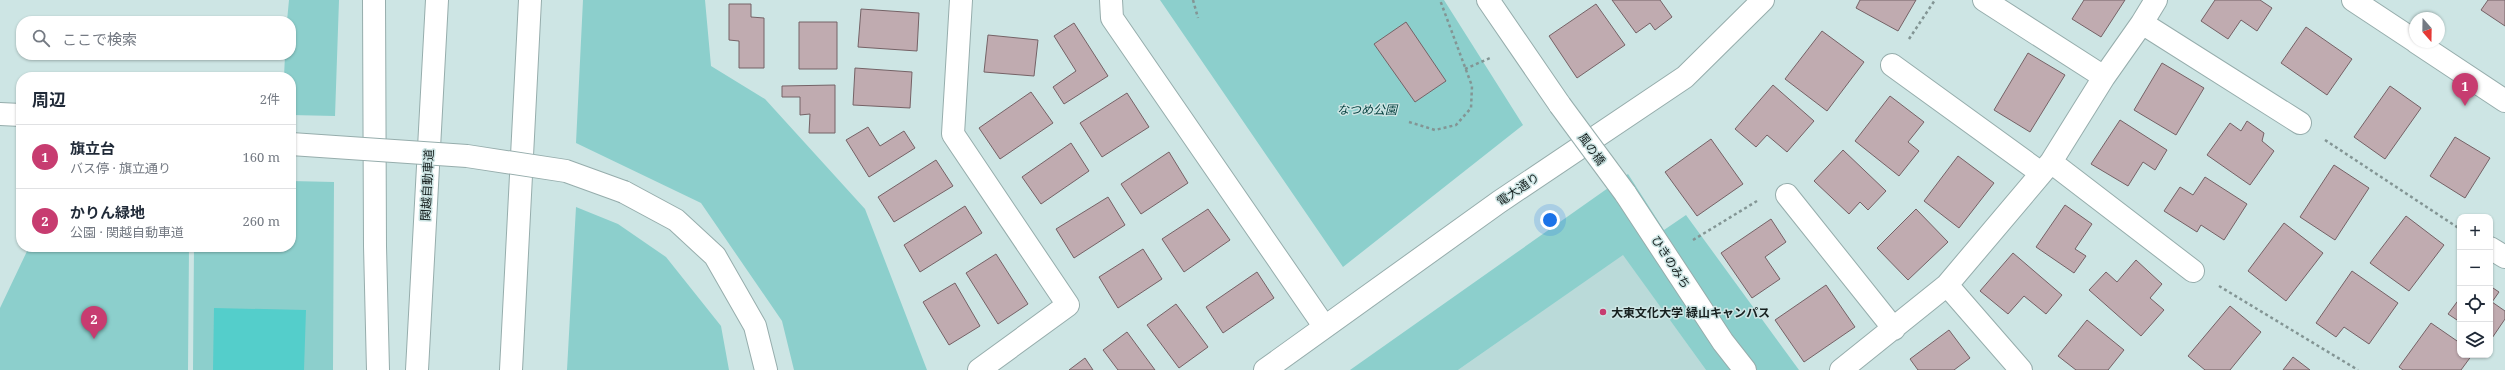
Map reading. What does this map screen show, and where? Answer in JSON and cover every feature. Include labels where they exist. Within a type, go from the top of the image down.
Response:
[{"type":"main road","points":[[374,0],[378,370]]},
{"type":"main road","name":"関越自動車道","points":[[417,370],[437,0]]},
{"type":"main road","points":[[511,370],[530,0]]},
{"type":"main road","points":[[961,0],[953,134],[1068,305],[978,370]]},
{"type":"main road","points":[[1111,0],[1112,18],[1324,326]]},
{"type":"main road","name":"風の橋","points":[[1488,0],[1560,105],[1625,193]]},
{"type":"main road","name":"電大通り","points":[[1265,370],[1324,326],[1499,202],[1685,77],[1763,0]]},
{"type":"main road","points":[[1984,0],[2104,77]]},
{"type":"main road","points":[[1841,370],[1947,286],[2046,167],[2104,77],[2142,24],[2156,0]]},
{"type":"main road","points":[[2352,0],[2409,38]]},
{"type":"main road","points":[[2142,24],[2300,123]]},
{"type":"main road","points":[[2424,48],[2505,101]]},
{"type":"main road","points":[[1892,64],[2046,167],[2193,271]]},
{"type":"main road","points":[[0,114],[16,115]]},
{"type":"main road","points":[[296,144],[467,156],[566,171],[624,192],[676,220],[715,256],[755,326],[766,370]]},
{"type":"main road","name":"ひきのみち","points":[[1625,193],[1723,342],[1745,370]]},
{"type":"main road","points":[[1787,195],[1894,329]]},
{"type":"main road","points":[[2493,250],[2505,257]]},
{"type":"main road","points":[[1947,286],[2021,370]]},
{"type":"path","points":[[1193,0],[1198,18]]},
{"type":"path","points":[[1409,122],[1435,130],[1456,125],[1471,108],[1472,86],[1440,0]]},
{"type":"path","points":[[1892,64],[1935,0]]},
{"type":"path","points":[[1465,69],[1490,58]]},
{"type":"path","points":[[2300,123],[2457,227]]},
{"type":"path","points":[[1667,256],[1758,200],[1787,195]]},
{"type":"path","points":[[2193,271],[2358,370]]},
{"type":"shaded area","name":"大東文化大学 緑山キャンパス","points":[[1623,254],[1706,370],[1458,370]]},
{"type":"shaded area","points":[[214,308],[306,310],[304,370],[213,370]]},
{"type":"green space","points":[[289,0],[339,0],[335,116],[296,115],[296,72],[284,72],[285,60],[296,60],[296,16],[287,16]]},
{"type":"green space","points":[[583,0],[705,0],[711,66],[765,99],[865,209],[927,370],[794,370],[782,321],[701,203],[576,143]]},
{"type":"green space","name":"なつめ公園","points":[[1160,0],[1444,0],[1523,125],[1343,267]]},
{"type":"green space","points":[[1628,174],[1664,230],[1686,215],[1799,370],[1706,370],[1623,255],[1458,370],[1350,370]]},
{"type":"green space","points":[[296,181],[334,182],[333,370],[193,370],[194,252],[296,252]]},
{"type":"green space","points":[[576,207],[618,224],[666,257],[721,326],[729,370],[567,370]]},
{"type":"green space","points":[[27,252],[189,252],[188,370],[0,370],[0,308]]},
{"type":"building","points":[[1612,0],[1660,0],[1672,17],[1655,30],[1650,23],[1636,33]]},
{"type":"building","points":[[1860,0],[1916,0],[1898,31],[1856,8]]},
{"type":"building","points":[[2084,0],[2125,0],[2101,37],[2072,19]]},
{"type":"building","points":[[2215,0],[2260,0],[2272,8],[2257,31],[2241,20],[2228,39],[2201,21]]},
{"type":"building","points":[[2488,0],[2505,0],[2505,26],[2481,10]]},
{"type":"building","points":[[729,4],[751,4],[751,17],[764,18],[764,68],[739,68],[739,41],[729,40]]},
{"type":"building","points":[[1596,4],[1625,45],[1577,78],[1549,36]]},
{"type":"building","points":[[861,9],[919,13],[917,51],[858,47]]},
{"type":"building","points":[[799,22],[837,22],[837,69],[799,69]]},
{"type":"building","points":[[1406,22],[1446,81],[1415,102],[1374,44]]},
{"type":"building","points":[[1074,23],[1108,76],[1064,104],[1053,87],[1076,71],[1054,36]]},
{"type":"building","points":[[2306,27],[2352,59],[2327,95],[2281,63]]},
{"type":"building","points":[[1822,31],[1864,62],[1827,111],[1785,79]]},
{"type":"building","points":[[988,35],[1038,40],[1034,76],[984,72]]},
{"type":"building","points":[[2028,53],[2065,75],[2030,132],[1994,110]]},
{"type":"building","points":[[2162,63],[2204,88],[2176,135],[2134,110]]},
{"type":"building","points":[[855,68],[912,72],[910,108],[853,105]]},
{"type":"building","points":[[835,85],[835,133],[809,133],[810,114],[800,115],[800,97],[782,97],[782,86]]},
{"type":"building","points":[[1773,85],[1814,121],[1787,152],[1767,135],[1756,147],[1735,129]]},
{"type":"building","points":[[2390,86],[2421,108],[2385,159],[2354,137]]},
{"type":"building","points":[[1031,92],[1053,123],[1000,159],[979,128]]},
{"type":"building","points":[[1127,93],[1149,127],[1102,157],[1080,123]]},
{"type":"building","points":[[1890,96],[1924,122],[1908,142],[1919,151],[1899,176],[1855,141]]},
{"type":"building","points":[[2120,120],[2167,150],[2155,170],[2143,162],[2128,186],[2091,164]]},
{"type":"building","points":[[2247,121],[2264,133],[2262,141],[2274,151],[2250,185],[2207,155],[2230,123],[2241,131]]},
{"type":"building","points":[[868,127],[880,146],[904,131],[915,148],[869,177],[846,140]]},
{"type":"building","points":[[2455,137],[2490,158],[2465,198],[2430,176]]},
{"type":"building","points":[[1711,139],[1743,184],[1697,216],[1665,172]]},
{"type":"building","points":[[1071,143],[1089,171],[1041,204],[1022,177]]},
{"type":"building","points":[[1843,150],[1886,191],[1868,210],[1860,202],[1849,214],[1814,181]]},
{"type":"building","points":[[1169,152],[1188,183],[1141,214],[1121,184]]},
{"type":"building","points":[[1958,156],[1994,183],[1959,228],[1924,201]]},
{"type":"building","points":[[936,160],[953,186],[894,222],[878,197]]},
{"type":"building","points":[[2334,165],[2369,188],[2335,240],[2300,217]]},
{"type":"building","points":[[2205,177],[2247,204],[2224,240],[2201,225],[2197,232],[2164,211],[2180,187],[2193,195]]},
{"type":"building","points":[[1108,197],[1125,225],[1074,258],[1056,229]]},
{"type":"building","points":[[2065,205],[2092,224],[2075,249],[2086,256],[2074,273],[2036,247]]},
{"type":"building","points":[[965,206],[982,233],[920,272],[904,245]]},
{"type":"building","points":[[1208,209],[1230,240],[1184,272],[1162,239]]},
{"type":"building","points":[[1916,209],[1948,242],[1908,280],[1877,248]]},
{"type":"building","points":[[2406,216],[2444,245],[2409,291],[2370,263]]},
{"type":"building","points":[[1771,219],[1786,242],[1765,257],[1780,279],[1752,298],[1721,253]]},
{"type":"building","points":[[2284,223],[2323,253],[2286,301],[2248,271]]},
{"type":"building","points":[[1143,249],[1162,279],[1118,308],[1099,277]]},
{"type":"building","points":[[2013,253],[2062,295],[2046,314],[2024,296],[2008,314],[1980,291]]},
{"type":"building","points":[[996,254],[1028,304],[998,324],[966,273]]},
{"type":"building","points":[[2136,260],[2162,284],[2150,298],[2164,310],[2141,336],[2089,290],[2106,272],[2117,282]]},
{"type":"building","points":[[2352,271],[2398,303],[2369,344],[2344,327],[2336,337],[2316,323]]},
{"type":"building","points":[[1257,272],[1274,298],[1223,333],[1206,307]]},
{"type":"building","points":[[955,283],[980,326],[949,345],[923,302]]},
{"type":"building","points":[[1826,285],[1855,327],[1804,362],[1775,320]]},
{"type":"building","points":[[2493,288],[2499,292],[2493,301]]},
{"type":"building","points":[[2457,302],[2457,320],[2448,314]]},
{"type":"building","points":[[2493,303],[2505,311],[2505,319],[2493,337]]},
{"type":"building","points":[[1176,304],[1208,347],[1179,368],[1147,325]]},
{"type":"building","points":[[2230,306],[2261,332],[2230,370],[2205,370],[2188,356]]},
{"type":"building","points":[[2087,320],[2124,350],[2108,370],[2076,370],[2058,356]]},
{"type":"building","points":[[2431,323],[2457,341],[2457,358],[2470,358],[2461,370],[2403,370],[2399,367]]},
{"type":"building","points":[[1949,330],[1970,358],[1954,370],[1918,370],[1910,359]]},
{"type":"building","points":[[1127,332],[1155,370],[1118,370],[1103,350]]},
{"type":"building","points":[[2293,357],[2310,370],[2283,370]]},
{"type":"building","points":[[1085,358],[1093,370],[1069,370]]},
{"type":"place","name":"旗立台","points":[[2465,106]]},
{"type":"place","name":"大東文化大学 緑山キャンパス","points":[[1603,312]]},
{"type":"place","name":"かりん緑地","points":[[94,339]]}]
